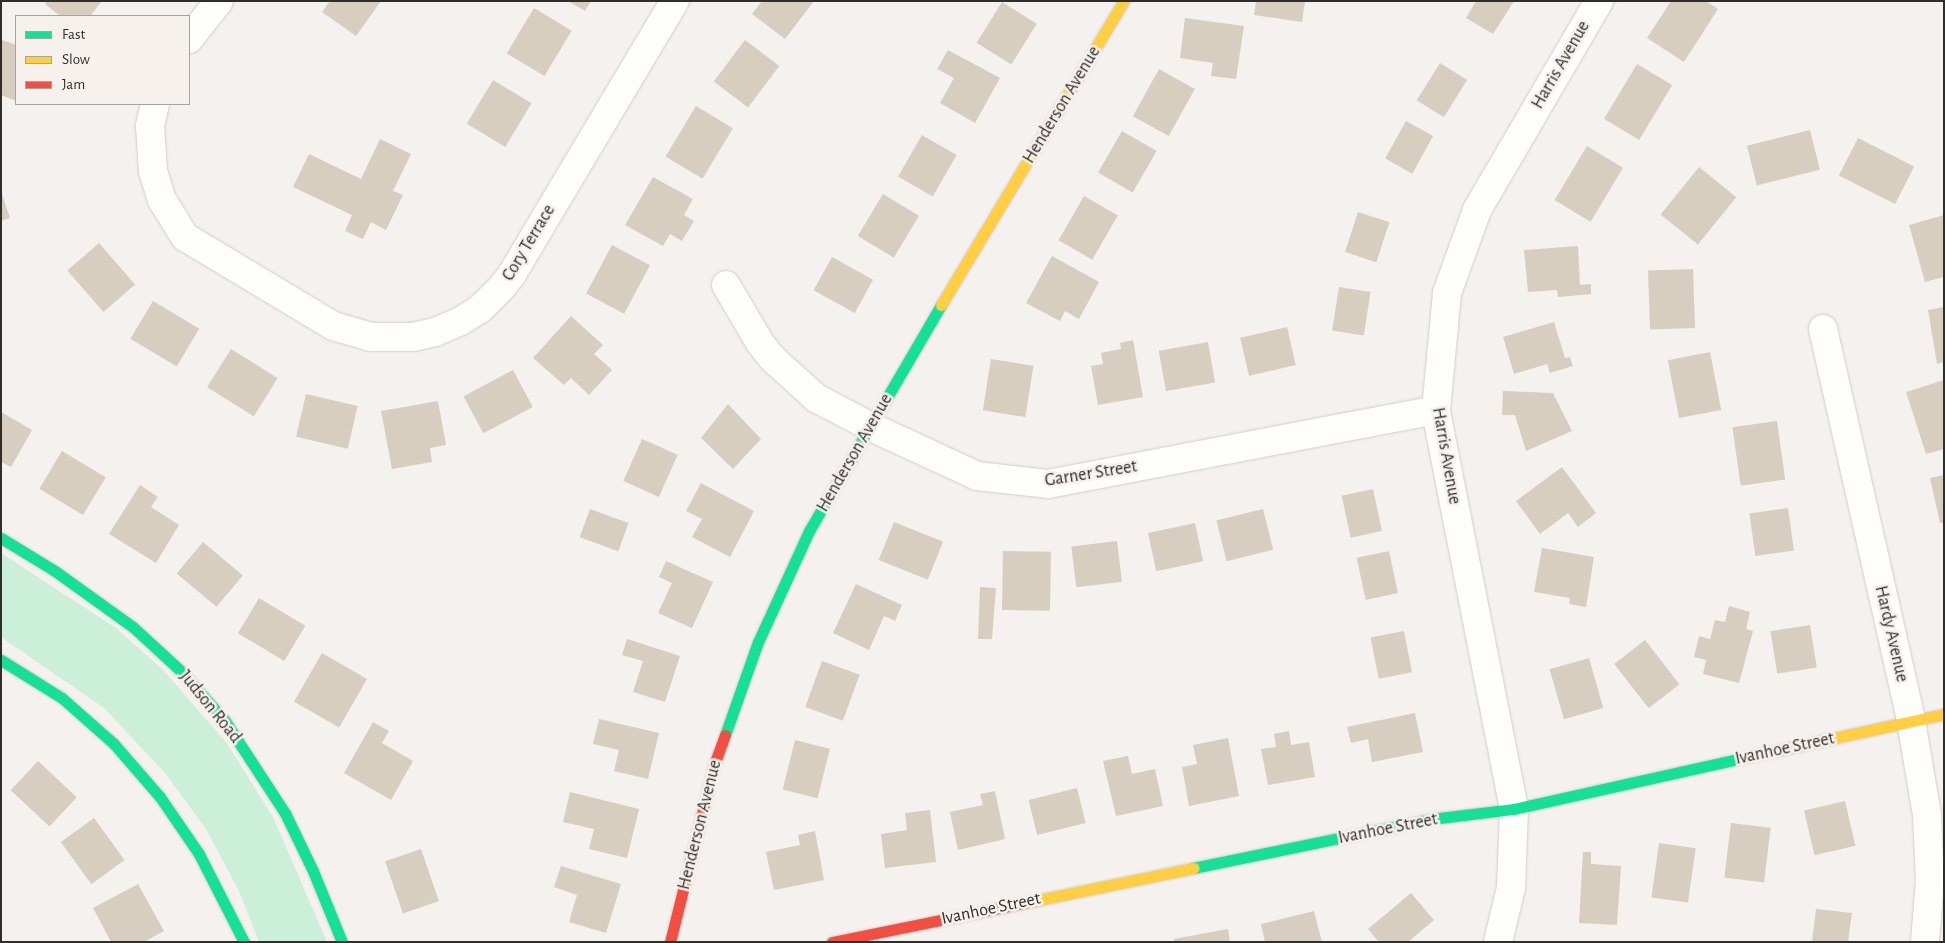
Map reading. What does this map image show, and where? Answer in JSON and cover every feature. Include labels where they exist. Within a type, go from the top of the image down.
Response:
[{"type":"street","points":[[190,38],[219,1]]},
{"type":"street","name":"Cory Terrace","points":[[155,105],[150,126],[153,171],[162,200],[185,237],[333,326],[371,338],[413,337],[434,332],[459,322],[480,309],[502,287],[512,274],[675,1]]},
{"type":"street","name":"Henderson Avenue","points":[[670,942],[714,765],[758,642],[809,531],[869,426],[1124,1]]},
{"type":"street","name":"Harris Avenue","points":[[1498,942],[1511,888],[1514,809],[1436,410],[1447,293],[1477,210],[1599,1]]},
{"type":"street","name":"Garner Street","points":[[726,285],[760,343],[786,372],[816,398],[869,426],[977,476],[1048,484],[1436,410]]},
{"type":"street","name":"Hardy Avenue","points":[[1823,329],[1910,721],[1927,815],[1930,880],[1925,942]]},
{"type":"street","name":"Judson Road","points":[[1,538],[55,571],[133,626],[182,672],[225,721],[285,813],[313,871],[342,942]]},
{"type":"street","points":[[1,660],[62,698],[114,744],[160,797],[199,854],[244,942]]},
{"type":"street","name":"Ivanhoe Street","points":[[832,942],[889,936],[1431,819],[1514,809],[1944,714]]},
{"type":"green space","points":[[1,553],[116,628],[163,670],[226,742],[273,817],[327,942],[259,942],[239,891],[206,829],[165,773],[104,708],[1,637]]},
{"type":"building","points":[[47,1],[102,1],[91,15],[59,15],[45,4]]},
{"type":"building","points":[[330,1],[381,1],[356,36],[322,12]]},
{"type":"building","points":[[568,1],[591,1],[585,11]]},
{"type":"building","points":[[762,1],[814,1],[785,39],[752,14]]},
{"type":"building","points":[[1256,1],[1305,1],[1302,22],[1254,15]]},
{"type":"building","points":[[1476,1],[1514,1],[1493,34],[1466,18]]},
{"type":"building","points":[[1671,1],[1706,1],[1718,9],[1684,62],[1647,38]]},
{"type":"building","points":[[1002,2],[1037,24],[1011,64],[977,43]]},
{"type":"building","points":[[534,8],[572,31],[544,76],[507,53]]},
{"type":"building","points":[[1185,18],[1244,26],[1236,79],[1211,76],[1213,63],[1180,58]]},
{"type":"building","points":[[2,40],[15,45],[15,101],[1,95]]},
{"type":"building","points":[[745,40],[779,66],[748,107],[714,82]]},
{"type":"building","points":[[948,50],[1000,78],[975,123],[940,103],[954,78],[937,69]]},
{"type":"building","points":[[1440,63],[1467,80],[1444,117],[1417,100]]},
{"type":"building","points":[[1637,64],[1672,85],[1639,140],[1604,119]]},
{"type":"building","points":[[1159,69],[1195,89],[1169,136],[1133,116]]},
{"type":"building","points":[[493,80],[532,103],[505,147],[467,124]]},
{"type":"building","points":[[696,106],[733,128],[702,179],[666,157]]},
{"type":"building","points":[[1406,121],[1433,136],[1412,174],[1385,159]]},
{"type":"building","points":[[1810,130],[1820,170],[1757,186],[1747,146]]},
{"type":"building","points":[[1122,131],[1157,151],[1133,193],[1098,173]]},
{"type":"building","points":[[922,135],[957,155],[933,197],[898,177]]},
{"type":"building","points":[[1858,138],[1914,167],[1895,204],[1839,175]]},
{"type":"building","points":[[380,139],[411,154],[393,191],[403,195],[386,230],[371,222],[363,239],[345,231],[352,215],[293,187],[309,154],[361,179]]},
{"type":"building","points":[[1587,146],[1623,168],[1591,222],[1555,200]]},
{"type":"building","points":[[1699,167],[1736,197],[1698,245],[1661,214]]},
{"type":"building","points":[[653,177],[693,199],[684,215],[694,221],[682,241],[670,234],[663,246],[625,225]]},
{"type":"building","points":[[1,191],[10,218],[1,221]]},
{"type":"building","points":[[883,194],[919,216],[894,258],[858,236]]},
{"type":"building","points":[[1084,196],[1118,216],[1092,260],[1058,240]]},
{"type":"building","points":[[1358,212],[1389,222],[1376,262],[1345,252]]},
{"type":"building","points":[[1944,215],[1944,277],[1925,282],[1909,225]]},
{"type":"building","points":[[99,243],[135,285],[103,312],[67,271]]},
{"type":"building","points":[[612,245],[650,265],[624,314],[586,294]]},
{"type":"building","points":[[1578,246],[1580,285],[1591,284],[1591,294],[1558,297],[1557,290],[1528,292],[1524,250]]},
{"type":"building","points":[[1052,256],[1099,282],[1079,319],[1065,311],[1060,321],[1026,303]]},
{"type":"building","points":[[832,257],[873,280],[855,313],[814,290]]},
{"type":"building","points":[[1693,269],[1695,328],[1650,330],[1648,271]]},
{"type":"building","points":[[1339,287],[1371,292],[1364,335],[1332,330]]},
{"type":"building","points":[[153,301],[199,329],[177,367],[130,339]]},
{"type":"building","points":[[1944,307],[1944,362],[1937,364],[1928,310]]},
{"type":"building","points":[[571,316],[603,345],[594,354],[612,370],[589,395],[571,378],[564,385],[533,358]]},
{"type":"building","points":[[1554,322],[1565,358],[1570,357],[1573,366],[1550,373],[1547,364],[1514,374],[1503,337]]},
{"type":"building","points":[[1287,327],[1296,365],[1249,376],[1240,338]]},
{"type":"building","points":[[1133,340],[1143,397],[1098,405],[1091,366],[1103,364],[1101,353],[1121,349],[1120,343]]},
{"type":"building","points":[[1208,342],[1215,382],[1166,391],[1159,351]]},
{"type":"building","points":[[231,349],[278,378],[254,416],[207,387]]},
{"type":"building","points":[[1710,352],[1721,410],[1679,418],[1668,360]]},
{"type":"building","points":[[991,359],[1033,366],[1025,417],[983,410]]},
{"type":"building","points":[[513,370],[533,407],[483,433],[464,396]]},
{"type":"building","points":[[1944,380],[1944,449],[1926,454],[1906,392]]},
{"type":"building","points":[[1503,391],[1553,393],[1572,431],[1526,451],[1515,415],[1502,415]]},
{"type":"building","points":[[306,394],[358,406],[348,449],[296,437]]},
{"type":"building","points":[[438,401],[446,445],[430,448],[432,462],[392,469],[381,411]]},
{"type":"building","points":[[728,404],[761,439],[733,469],[701,438]]},
{"type":"building","points":[[1,412],[32,430],[11,467],[1,462]]},
{"type":"building","points":[[1777,421],[1785,479],[1741,486],[1732,427]]},
{"type":"building","points":[[642,439],[678,455],[659,497],[623,481]]},
{"type":"building","points":[[62,451],[106,477],[83,515],[39,489]]},
{"type":"building","points":[[1562,467],[1596,513],[1578,527],[1568,513],[1540,534],[1516,501]]},
{"type":"building","points":[[1944,475],[1944,523],[1940,523],[1930,478]]},
{"type":"building","points":[[701,483],[754,511],[730,557],[692,537],[702,519],[686,511]]},
{"type":"building","points":[[140,485],[158,497],[151,507],[179,525],[156,563],[109,534]]},
{"type":"building","points":[[1373,489],[1382,531],[1351,538],[1342,496]]},
{"type":"building","points":[[1788,508],[1794,551],[1755,556],[1749,513]]},
{"type":"building","points":[[590,509],[629,523],[618,551],[580,537]]},
{"type":"building","points":[[1263,509],[1273,550],[1227,561],[1216,521]]},
{"type":"building","points":[[894,522],[943,542],[928,580],[879,560]]},
{"type":"building","points":[[1195,523],[1203,561],[1156,571],[1148,533]]},
{"type":"building","points":[[1117,541],[1122,582],[1076,587],[1071,547]]},
{"type":"building","points":[[203,542],[243,575],[216,607],[177,573]]},
{"type":"building","points":[[1542,548],[1594,557],[1586,607],[1569,604],[1570,598],[1534,592]]},
{"type":"building","points":[[1003,551],[1051,552],[1050,611],[1002,610]]},
{"type":"building","points":[[1389,551],[1398,593],[1366,600],[1357,558]]},
{"type":"building","points":[[666,561],[713,582],[692,628],[658,613],[672,583],[659,577]]},
{"type":"building","points":[[856,584],[902,605],[895,621],[884,616],[869,650],[833,633]]},
{"type":"building","points":[[980,587],[996,588],[992,639],[978,639]]},
{"type":"building","points":[[259,598],[305,626],[284,661],[238,633]]},
{"type":"building","points":[[1729,606],[1750,612],[1746,629],[1753,631],[1739,683],[1703,674],[1706,660],[1694,657],[1699,636],[1710,639],[1715,620],[1725,622]]},
{"type":"building","points":[[1810,625],[1817,667],[1777,674],[1770,631]]},
{"type":"building","points":[[1404,631],[1412,672],[1379,679],[1371,637]]},
{"type":"building","points":[[627,639],[680,656],[665,702],[633,692],[643,661],[622,655]]},
{"type":"building","points":[[1645,640],[1679,684],[1649,708],[1614,664]]},
{"type":"building","points":[[322,653],[367,679],[339,727],[294,701]]},
{"type":"building","points":[[1589,658],[1603,708],[1564,719],[1550,669]]},
{"type":"building","points":[[822,661],[860,675],[843,721],[805,707]]},
{"type":"building","points":[[1415,713],[1423,752],[1372,762],[1368,739],[1351,743],[1347,727]]},
{"type":"building","points":[[599,719],[659,733],[648,779],[614,771],[619,750],[593,744]]},
{"type":"building","points":[[373,722],[389,731],[382,743],[413,761],[391,800],[344,773]]},
{"type":"building","points":[[1289,731],[1291,745],[1309,742],[1315,777],[1268,785],[1261,749],[1276,747],[1274,734]]},
{"type":"building","points":[[1228,738],[1239,796],[1189,806],[1182,767],[1197,764],[1193,745]]},
{"type":"building","points":[[795,740],[830,749],[818,798],[783,789]]},
{"type":"building","points":[[1128,756],[1132,774],[1155,769],[1163,806],[1116,816],[1103,761]]},
{"type":"building","points":[[38,761],[77,797],[49,826],[11,790]]},
{"type":"building","points":[[1077,788],[1086,823],[1037,835],[1028,800]]},
{"type":"building","points":[[995,791],[1005,839],[958,850],[950,812],[983,805],[980,794]]},
{"type":"building","points":[[570,792],[639,809],[627,858],[589,849],[594,829],[563,822]]},
{"type":"building","points":[[1845,801],[1855,846],[1814,855],[1804,810]]},
{"type":"building","points":[[930,810],[936,862],[885,868],[881,834],[907,830],[905,813]]},
{"type":"building","points":[[94,818],[125,860],[91,884],[61,842]]},
{"type":"building","points":[[1731,823],[1771,828],[1764,882],[1724,878]]},
{"type":"building","points":[[815,831],[824,880],[774,890],[766,852],[800,845],[798,835]]},
{"type":"building","points":[[1659,843],[1696,848],[1688,903],[1651,897]]},
{"type":"building","points":[[421,849],[439,901],[403,913],[385,861]]},
{"type":"building","points":[[1583,852],[1591,852],[1591,864],[1621,866],[1617,925],[1579,923]]},
{"type":"building","points":[[561,866],[621,884],[606,933],[569,922],[577,895],[554,887]]},
{"type":"building","points":[[138,884],[164,931],[144,942],[111,942],[93,908]]},
{"type":"building","points":[[1411,893],[1434,920],[1408,942],[1379,942],[1368,929]]},
{"type":"building","points":[[1816,909],[1852,913],[1848,942],[1812,942]]},
{"type":"building","points":[[1314,911],[1322,942],[1265,942],[1261,924]]},
{"type":"building","points":[[1228,929],[1230,942],[1175,942],[1174,939]]},
{"type":"traffic: fast","points":[[725,735],[758,642],[809,531],[941,305]]},
{"type":"traffic: fast","points":[[1,538],[55,571],[133,627],[182,672],[225,721],[285,813],[313,871],[342,942]]},
{"type":"traffic: fast","points":[[1,660],[62,698],[114,744],[160,797],[199,854],[244,942]]},
{"type":"traffic: fast","points":[[1193,868],[1431,819],[1514,809],[1743,758]]},
{"type":"traffic: slow","points":[[941,305],[1124,1]]},
{"type":"traffic: slow","points":[[1743,758],[1944,714]]},
{"type":"traffic: slow","points":[[1024,903],[1193,868]]},
{"type":"traffic: jam","points":[[670,942],[714,765],[725,735]]},
{"type":"traffic: jam","points":[[832,942],[1024,903]]}]
